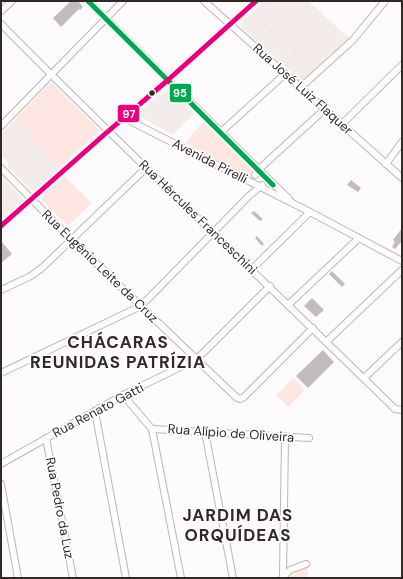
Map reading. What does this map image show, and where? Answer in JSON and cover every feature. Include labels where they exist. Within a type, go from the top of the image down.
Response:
[{"type":"street","points":[[1,11],[12,1]]},
{"type":"street","points":[[88,1],[221,132],[257,180],[265,181],[263,175]]},
{"type":"street","points":[[1,126],[50,74],[123,1]]},
{"type":"street","name":"Rua José Luiz Flaquer","points":[[204,1],[402,178]]},
{"type":"street","points":[[1,226],[256,1]]},
{"type":"street","points":[[301,88],[353,40],[385,1]]},
{"type":"street","name":"Rua Hércules Franceschini","points":[[1,24],[50,74],[213,233],[399,410]]},
{"type":"street","points":[[342,124],[402,65]]},
{"type":"street","points":[[221,132],[283,72]]},
{"type":"street","points":[[1,373],[141,306],[249,196],[257,180],[326,110]]},
{"type":"street","name":"Avenida Pirelli","points":[[124,118],[257,180],[294,204],[402,261]]},
{"type":"street","points":[[386,164],[402,142]]},
{"type":"street","name":"Rua Eugênio Leite da Cruz","points":[[1,168],[72,240],[234,396],[240,399],[244,397],[313,328]]},
{"type":"street","points":[[1,290],[37,272],[146,168]]},
{"type":"street","points":[[257,180],[263,175]]},
{"type":"street","points":[[263,175],[294,204]]},
{"type":"street","points":[[252,269],[310,212]]},
{"type":"street","points":[[288,305],[358,238]]},
{"type":"street","points":[[326,342],[402,270]]},
{"type":"street","name":"Rua Renato Gatti","points":[[1,464],[123,395],[197,359],[270,286]]},
{"type":"street","points":[[364,378],[402,342]]},
{"type":"street","points":[[123,395],[152,429],[181,578]]},
{"type":"street","points":[[95,410],[126,578]]},
{"type":"street","name":"Rua Alípio de Oliveira","points":[[152,429],[309,438]]},
{"type":"street","points":[[205,432],[233,578]]},
{"type":"street","points":[[282,577],[285,437]]},
{"type":"street","name":"Rua Pedro da Luz","points":[[46,438],[73,578]]},
{"type":"street","points":[[1,484],[18,578]]},
{"type":"street","points":[[283,560],[291,565],[298,566]]},
{"type":"street","points":[[282,577],[290,570],[306,564]]},
{"type":"path","points":[[264,25],[297,52]]},
{"type":"path","points":[[283,72],[297,52],[308,40]]},
{"type":"shaded area","points":[[265,1],[308,1],[349,38],[302,81],[240,26],[241,23]]},
{"type":"shaded area","points":[[50,83],[52,83],[99,130],[60,167],[15,119]]},
{"type":"shaded area","points":[[169,88],[195,113],[172,135],[136,114]]},
{"type":"shaded area","points":[[15,119],[60,167],[34,191],[32,191],[8,167],[8,162],[4,158],[1,158],[1,133]]},
{"type":"shaded area","points":[[203,122],[253,169],[249,177],[185,143]]},
{"type":"shaded area","points":[[1,175],[23,199],[1,219]]},
{"type":"shaded area","points":[[64,176],[92,203],[68,226],[42,200],[43,195]]},
{"type":"shaded area","points":[[294,378],[305,390],[288,407],[276,395]]},
{"type":"shaded area","points":[[308,567],[308,578],[289,578],[301,569]]},
{"type":"building","points":[[71,1],[78,1],[83,7],[80,10],[79,9],[61,27],[53,18]]},
{"type":"building","points":[[351,180],[361,188],[358,192],[347,185]]},
{"type":"building","points":[[254,211],[263,219],[260,221],[251,213]]},
{"type":"building","points":[[402,228],[402,241],[395,249],[392,247],[395,242],[393,240]]},
{"type":"building","points":[[257,236],[264,244],[262,246],[255,238]]},
{"type":"building","points":[[1,241],[12,254],[1,263]]},
{"type":"building","points":[[332,271],[345,284],[342,287],[329,274]]},
{"type":"building","points":[[312,298],[324,310],[316,317],[304,306]]},
{"type":"building","points":[[323,350],[334,362],[308,388],[296,376]]},
{"type":"transit line","name":"95","points":[[88,1],[273,185]]},
{"type":"transit line","name":"97","points":[[1,226],[256,1]]},
{"type":"district","name":"CHÁCARAS REUNIDAS PATRÍZIA","points":[[118,352]]},
{"type":"district","name":"JARDIM DAS ORQUÍDEAS","points":[[238,525]]}]
